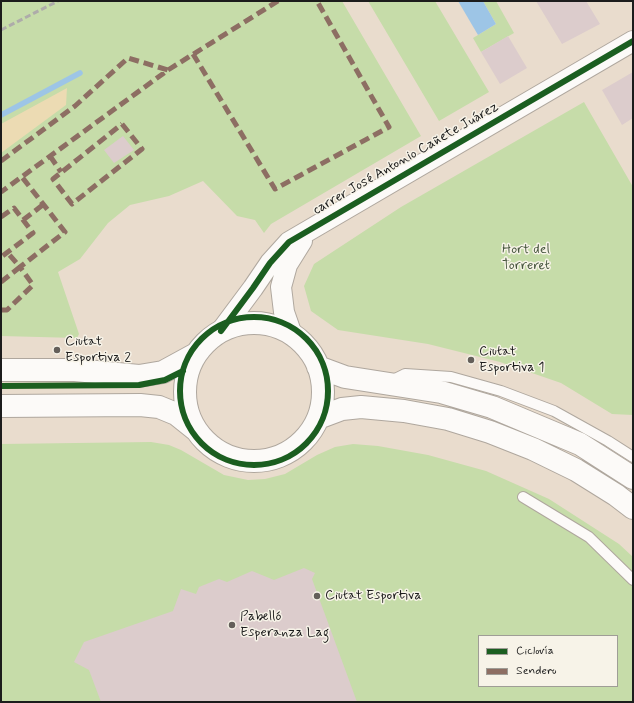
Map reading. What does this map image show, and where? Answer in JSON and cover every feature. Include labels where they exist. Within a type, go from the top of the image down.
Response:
[{"type":"highway","points":[[241,324],[262,324],[283,330],[292,335],[307,349],[318,368],[323,393],[318,418],[311,430],[297,445],[280,456],[267,460],[253,461],[227,456],[204,441],[196,430],[188,414],[184,396],[186,379],[196,354],[207,341],[221,331],[241,324]]},
{"type":"highway","points":[[1,370],[75,370],[139,376],[163,372],[196,354]]},
{"type":"highway","points":[[318,368],[345,377],[441,392],[492,407],[580,444],[633,478]]},
{"type":"highway","points":[[1,406],[140,405],[159,407],[176,414],[196,430]]},
{"type":"highway","points":[[318,418],[342,409],[361,407],[404,411],[448,419],[490,432],[533,449],[576,470],[616,495],[633,508]]},
{"type":"street","name":"carrer José Antonio Cañete Juárez","points":[[221,331],[270,263],[289,242],[633,41]]},
{"type":"street","name":"carrer José Antonio Cañete Juárez","points":[[292,335],[284,312],[281,287],[287,264],[310,229]]},
{"type":"lane","points":[[386,384],[405,374],[451,376],[554,411],[608,441],[633,457]]},
{"type":"lane","points":[[523,497],[589,537],[633,580]]},
{"type":"green space","points":[[1,1],[342,1],[421,136],[271,224],[264,233],[255,220],[237,216],[203,181],[169,196],[130,205],[108,223],[80,259],[58,272],[79,334],[77,338],[1,336]]},
{"type":"green space","points":[[368,1],[435,1],[489,92],[439,121]]},
{"type":"green space","points":[[483,1],[496,1],[514,33],[481,52],[473,38],[496,24]]},
{"type":"green space","name":"Hort del Torreret","points":[[584,102],[633,187],[633,415],[612,414],[561,383],[500,362],[428,344],[338,330],[311,311],[304,286],[314,264],[401,207]]},
{"type":"green space","name":"Ciutat Esportiva","points":[[151,442],[169,445],[181,450],[224,475],[248,480],[265,479],[285,474],[317,455],[335,447],[353,444],[378,446],[428,455],[486,471],[549,499],[619,544],[633,557],[633,702],[1,702],[1,444]]},
{"type":"sand","points":[[67,88],[66,105],[1,153],[1,124]]},
{"type":"water","points":[[458,1],[483,1],[496,24],[478,35]]},
{"type":"building","points":[[536,1],[586,1],[600,24],[562,44]]},
{"type":"building","points":[[508,36],[527,68],[500,84],[481,52]]},
{"type":"building","points":[[633,72],[633,118],[622,125],[602,90]]},
{"type":"building","points":[[123,136],[134,150],[114,163],[104,150]]},
{"type":"building","name":"Pabelló Esperanza Lag","points":[[304,568],[315,573],[312,579],[357,702],[101,702],[89,670],[74,662],[84,642],[173,611],[181,589],[196,594],[199,587],[219,579],[227,582],[252,571],[274,580]]},
{"type":"waterway","points":[[1,115],[80,73]]},
{"type":"railway","points":[[1,30],[58,1]]},
{"type":"marked path","points":[[168,70],[278,1]]},
{"type":"marked path","points":[[193,54],[275,189],[389,127],[317,1]]},
{"type":"marked path","points":[[1,161],[75,106],[128,58],[168,70],[1,192]]},
{"type":"marked path","points":[[122,124],[142,149],[72,204],[53,179],[122,124]]},
{"type":"marked path","points":[[50,156],[61,172]]},
{"type":"marked path","points":[[1,310],[7,310],[33,285],[20,267],[65,232],[22,177]]},
{"type":"marked path","points":[[23,220],[44,204]]},
{"type":"marked path","points":[[1,217],[14,208],[33,233],[1,257]]},
{"type":"marked path","points":[[1,282],[20,267],[7,252]]},
{"type":"cycle path","points":[[221,331],[270,263],[289,242],[633,41]]},
{"type":"cycle path","points":[[261,317],[275,320],[295,329],[311,344],[316,350],[325,370],[328,391],[327,405],[319,426],[316,432],[301,448],[295,453],[275,462],[261,465],[247,465],[233,462],[213,453],[192,432],[181,405],[180,384],[183,370],[192,350],[213,329],[240,318],[261,317]]},
{"type":"cycle path","points":[[1,386],[139,385],[165,380],[183,371]]},
{"type":"place","name":"Ciutat Esportiva 2","points":[[57,350]]},
{"type":"place","name":"Ciutat Esportiva 1","points":[[471,360]]},
{"type":"place","name":"Ciutat Esportiva","points":[[317,596]]},
{"type":"place","name":"Pabelló Esperanza Lag","points":[[232,625]]}]
